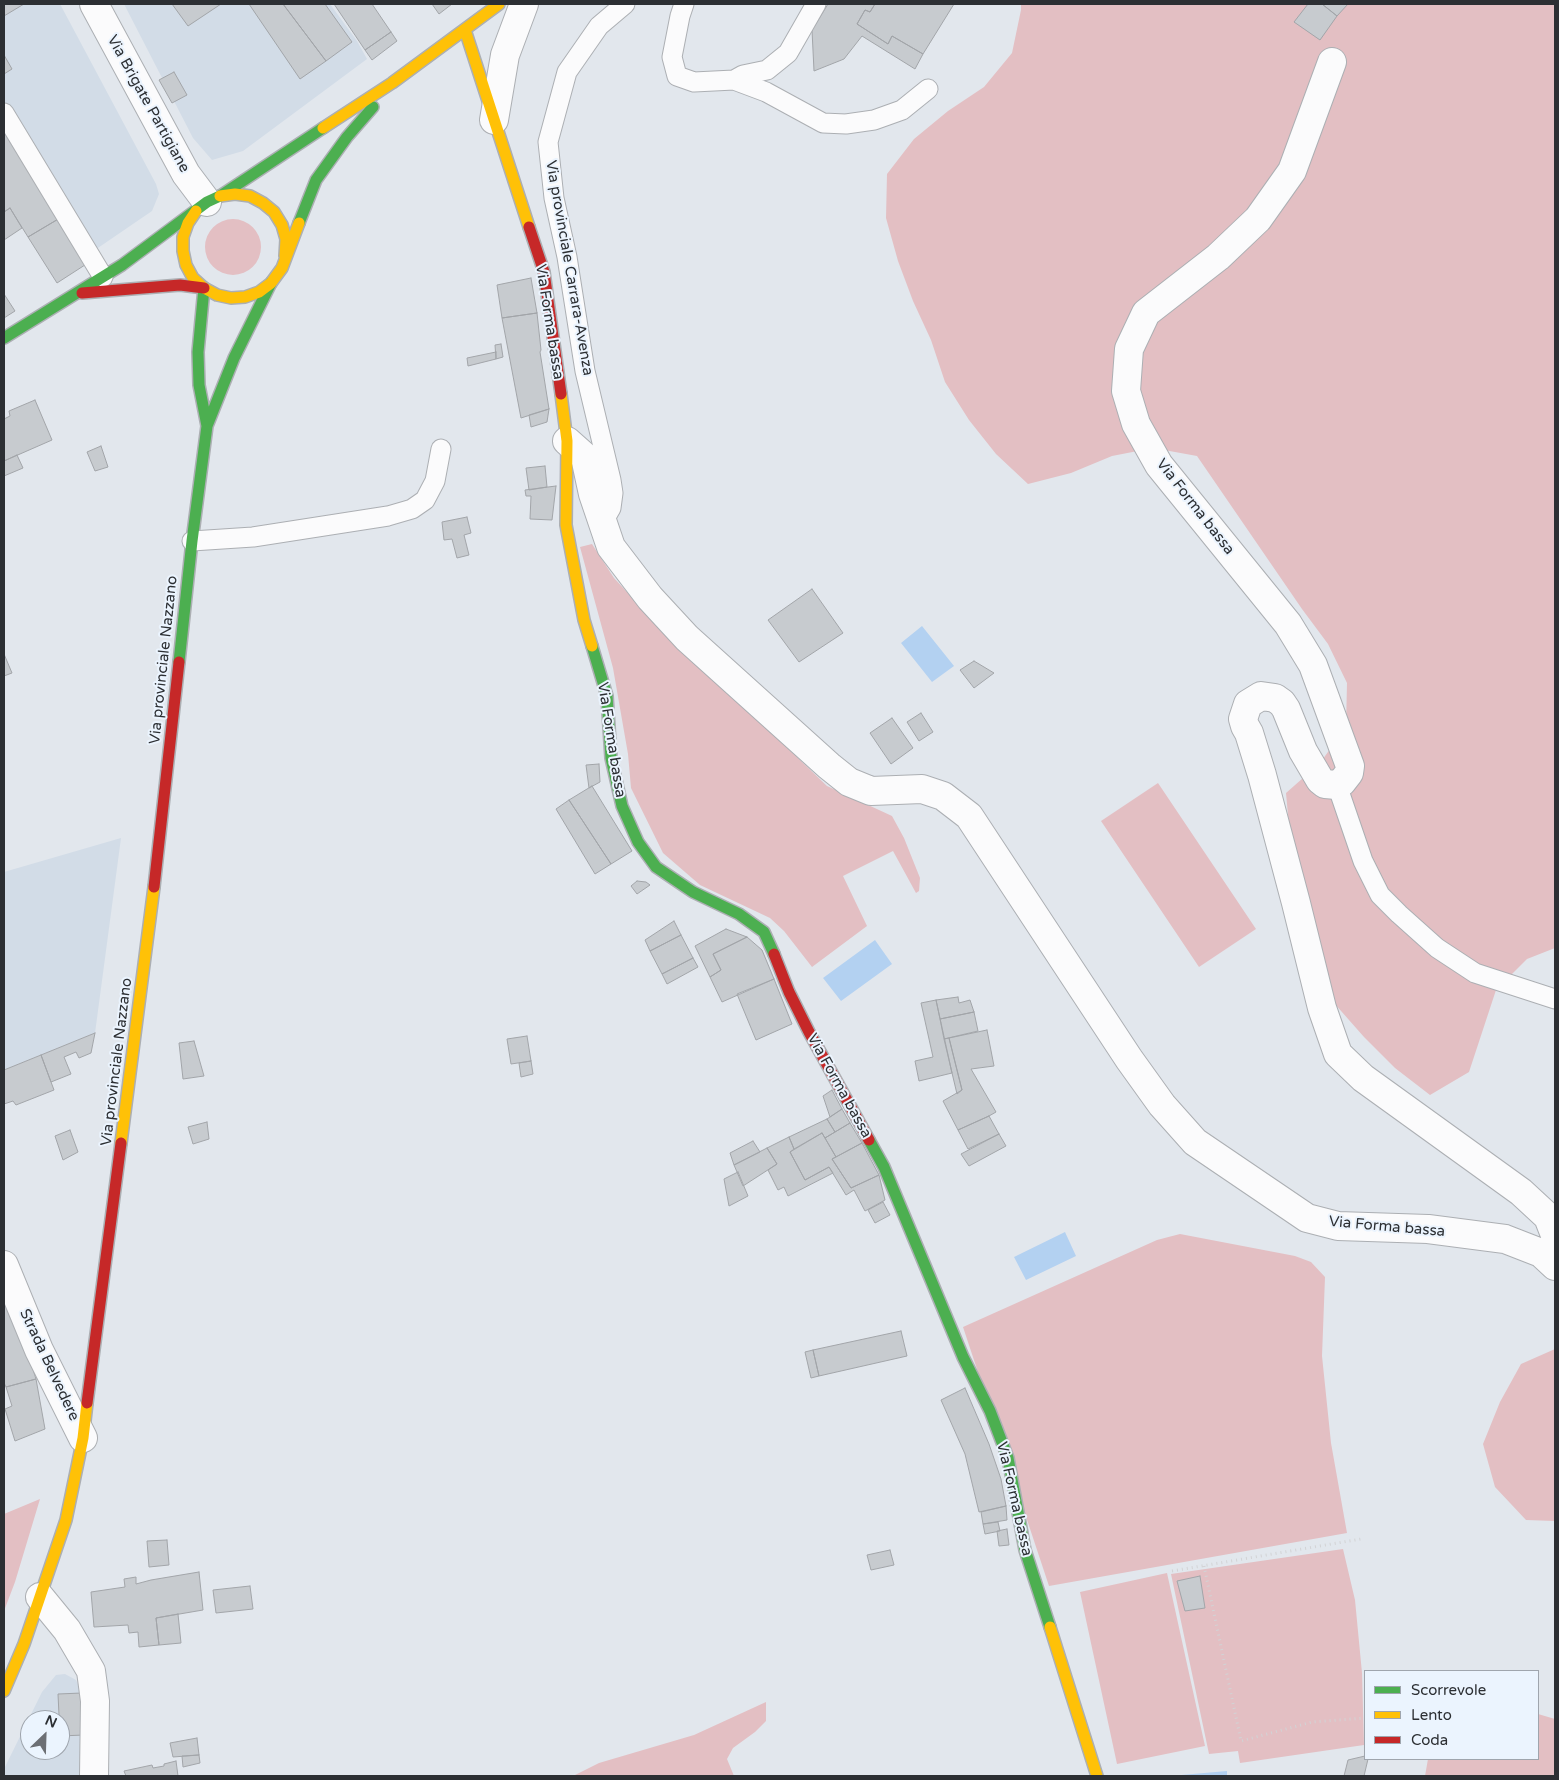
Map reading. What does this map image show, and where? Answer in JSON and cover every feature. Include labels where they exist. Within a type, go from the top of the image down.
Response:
[{"type":"main road","points":[[4,338],[122,265],[208,203],[392,83],[499,4]]},
{"type":"main road","name":"Via Forma bassa","points":[[465,30],[544,272],[566,441],[566,525],[584,620],[607,696],[612,758],[622,806],[638,842],[656,867],[693,892],[739,914],[764,932],[778,961],[788,992],[884,1167],[963,1357],[990,1411],[1008,1458],[1025,1550],[1097,1776]]},
{"type":"main road","points":[[282,268],[286,254],[286,239],[282,225],[274,212],[250,196],[235,194],[208,203],[188,223],[183,237],[183,251],[186,265],[193,278],[204,288],[217,295],[231,298],[245,297],[259,292],[271,283],[282,268],[316,180],[347,137],[392,83]]},
{"type":"main road","name":"Via provinciale Nazzano","points":[[4,1691],[24,1644],[66,1520],[83,1438],[155,882],[192,541],[207,426],[234,358],[271,283]]},
{"type":"main road","points":[[76,294],[180,285],[204,288]]},
{"type":"main road","name":"Via provinciale Nazzano","points":[[204,288],[198,352],[199,385],[207,426]]},
{"type":"street","name":"Via Brigate Partigiane","points":[[94,4],[186,174],[208,203]]},
{"type":"street","name":"Via Forma bassa","points":[[494,120],[505,55],[524,4]]},
{"type":"street","name":"Via Forma bassa","points":[[1332,62],[1292,171],[1258,219],[1218,257],[1146,313],[1129,350],[1126,391],[1136,424],[1159,465],[1288,624],[1313,665],[1350,766],[1346,778],[1337,785]]},
{"type":"street","name":"Via Forma bassa","points":[[566,441],[585,458],[593,494],[612,547],[650,598],[687,638],[848,782],[872,791],[922,788],[944,796],[969,816],[1129,1060],[1162,1105],[1194,1142],[1307,1218],[1338,1226],[1428,1229],[1505,1239],[1541,1253],[1555,1266]]},
{"type":"street","points":[[1337,785],[1325,784],[1320,780],[1303,751],[1282,703],[1275,698],[1261,696],[1248,704],[1244,711],[1243,719],[1264,784],[1322,1008],[1338,1054],[1363,1078],[1521,1192],[1548,1217],[1555,1235]]},
{"type":"street","name":"Strada Belvedere","points":[[4,1264],[39,1350],[83,1438]]},
{"type":"street","points":[[40,1596],[67,1630],[91,1671],[95,1701],[94,1776]]},
{"type":"lane","name":"Via provinciale Carrara-Avenza","points":[[603,522],[611,508],[613,493],[585,371],[567,257],[554,198],[548,142],[567,72],[599,26],[625,4]]},
{"type":"lane","points":[[684,4],[672,57],[677,76],[694,82],[734,80],[766,92],[823,123],[846,124],[874,120],[902,110],[928,89]]},
{"type":"lane","points":[[734,80],[743,75],[767,70],[788,53],[816,4]]},
{"type":"lane","points":[[4,113],[103,277]]},
{"type":"lane","points":[[192,541],[253,537],[388,516],[412,509],[425,500],[435,481],[441,449]]},
{"type":"lane","points":[[1337,785],[1363,862],[1380,895],[1399,914],[1437,948],[1475,973],[1555,999]]},
{"type":"path","points":[[1172,1571],[1361,1539]]},
{"type":"path","points":[[1204,1566],[1241,1741],[1312,1722],[1364,1718]]},
{"type":"shaded area","points":[[4,4],[60,4],[156,184],[159,194],[152,211],[92,252],[4,110]]},
{"type":"shaded area","points":[[124,4],[330,4],[357,41],[367,59],[243,151],[212,160],[193,138]]},
{"type":"shaded area","points":[[1021,4],[1555,4],[1555,948],[1527,959],[1496,990],[1469,1072],[1430,1095],[1395,1068],[1334,1003],[1290,837],[1286,793],[1320,763],[1346,727],[1347,683],[1328,644],[1197,456],[1153,448],[1112,456],[1071,473],[1028,484],[996,454],[969,420],[945,382],[931,340],[913,301],[898,261],[886,218],[887,174],[914,139],[948,111],[984,87],[1012,53]]},
{"type":"shaded area","points":[[228,219],[238,219],[253,227],[259,236],[261,247],[259,258],[253,267],[238,275],[228,275],[217,270],[210,263],[205,252],[205,242],[210,231],[217,224]]},
{"type":"shaded area","points":[[592,544],[614,578],[638,604],[827,786],[892,816],[904,838],[920,878],[919,891],[916,893],[893,851],[843,876],[867,926],[812,967],[784,931],[770,918],[700,885],[663,853],[631,788],[628,754],[613,668],[580,547]]},
{"type":"shaded area","points":[[1158,783],[1256,929],[1199,967],[1101,821]]},
{"type":"shaded area","points":[[121,838],[95,1033],[4,1070],[4,872]]},
{"type":"shaded area","points":[[1180,1234],[1295,1256],[1311,1262],[1325,1277],[1322,1356],[1331,1443],[1347,1533],[1049,1586],[963,1327],[1157,1240]]},
{"type":"shaded area","points":[[1555,1349],[1555,1521],[1526,1520],[1495,1487],[1483,1444],[1500,1402],[1521,1364]]},
{"type":"shaded area","points":[[40,1499],[15,1582],[4,1611],[4,1514]]},
{"type":"shaded area","points":[[1343,1549],[1355,1600],[1362,1673],[1364,1745],[1240,1763],[1238,1751],[1209,1754],[1171,1574]]},
{"type":"shaded area","points":[[1167,1573],[1205,1746],[1117,1764],[1080,1592]]},
{"type":"shaded area","points":[[65,1674],[76,1680],[82,1693],[85,1776],[4,1776],[4,1769],[20,1737],[20,1760],[70,1760],[70,1710],[33,1710],[42,1692],[56,1675]]},
{"type":"shaded area","points":[[766,1702],[766,1721],[755,1732],[733,1748],[727,1759],[734,1776],[573,1776],[599,1763],[694,1735]]},
{"type":"shaded area","points":[[1539,1714],[1555,1719],[1555,1776],[1425,1776],[1428,1760],[1539,1760]]},
{"type":"water","points":[[922,626],[954,666],[932,682],[901,643]]},
{"type":"water","points":[[875,940],[892,964],[841,1001],[823,978]]},
{"type":"water","points":[[1065,1232],[1076,1256],[1026,1280],[1014,1257]]},
{"type":"water","points":[[1227,1771],[1227,1776],[1170,1776]]},
{"type":"building","points":[[4,4],[24,4],[4,16]]},
{"type":"building","points":[[172,4],[221,4],[188,26]]},
{"type":"building","points":[[249,4],[283,4],[326,61],[300,79]]},
{"type":"building","points":[[283,4],[325,4],[352,42],[326,61]]},
{"type":"building","points":[[334,4],[372,4],[391,32],[365,50]]},
{"type":"building","points":[[432,4],[452,4],[439,14]]},
{"type":"building","points":[[828,4],[875,4],[870,12],[865,10],[857,24],[888,44],[892,36],[923,54],[915,69],[862,36],[844,59],[814,71],[812,30]]},
{"type":"building","points":[[875,4],[954,4],[923,54],[892,36],[888,44],[857,24],[865,10],[870,12]]},
{"type":"building","points":[[1308,4],[1322,4],[1337,16],[1320,40],[1294,22]]},
{"type":"building","points":[[1322,4],[1348,4],[1337,16]]},
{"type":"building","points":[[391,32],[397,41],[372,60],[365,50]]},
{"type":"building","points":[[4,55],[12,69],[4,74]]},
{"type":"building","points":[[174,72],[187,95],[172,103],[159,80]]},
{"type":"building","points":[[4,127],[60,218],[28,237],[10,208],[4,212]]},
{"type":"building","points":[[10,208],[22,228],[4,240],[4,212]]},
{"type":"building","points":[[60,218],[88,263],[57,283],[28,237]]},
{"type":"building","points":[[531,278],[537,313],[502,318],[497,285]]},
{"type":"building","points":[[4,294],[15,311],[4,318]]},
{"type":"building","points":[[537,313],[540,352],[549,409],[521,418],[502,318]]},
{"type":"building","points":[[501,344],[503,357],[496,359],[495,345]]},
{"type":"building","points":[[496,352],[496,359],[468,366],[467,358]]},
{"type":"building","points":[[35,400],[52,440],[4,461],[4,419],[10,416],[9,411]]},
{"type":"building","points":[[549,409],[547,422],[531,427],[529,415]]},
{"type":"building","points":[[101,446],[108,467],[95,471],[87,452]]},
{"type":"building","points":[[17,455],[23,468],[4,476],[4,461]]},
{"type":"building","points":[[545,466],[547,487],[529,490],[526,468]]},
{"type":"building","points":[[556,486],[552,520],[530,519],[531,496],[526,496],[525,490]]},
{"type":"building","points":[[467,517],[471,533],[464,535],[469,555],[457,558],[452,539],[444,540],[442,522]]},
{"type":"building","points":[[812,589],[843,633],[799,662],[768,620]]},
{"type":"building","points":[[4,654],[12,673],[4,676]]},
{"type":"building","points":[[974,661],[994,673],[974,688],[960,670]]},
{"type":"building","points":[[921,713],[933,732],[919,741],[907,722]]},
{"type":"building","points":[[892,718],[913,748],[891,764],[870,733]]},
{"type":"building","points":[[599,764],[600,782],[589,788],[586,765]]},
{"type":"building","points":[[592,786],[632,851],[611,864],[569,800]]},
{"type":"building","points":[[569,800],[611,864],[595,874],[556,809]]},
{"type":"building","points":[[637,881],[646,882],[650,885],[637,894],[631,886]]},
{"type":"building","points":[[674,921],[681,935],[650,951],[645,940]]},
{"type":"building","points":[[726,929],[747,937],[713,954],[721,970],[710,977],[695,946]]},
{"type":"building","points":[[681,935],[693,958],[662,974],[650,951]]},
{"type":"building","points":[[747,937],[762,950],[774,979],[722,1002],[710,977],[721,970],[713,954]]},
{"type":"building","points":[[693,958],[698,967],[667,984],[662,974]]},
{"type":"building","points":[[774,979],[792,1024],[756,1040],[737,994]]},
{"type":"building","points":[[958,997],[959,1003],[970,1000],[974,1012],[940,1019],[936,1000]]},
{"type":"building","points":[[936,1000],[952,1073],[919,1081],[915,1061],[933,1057],[921,1003]]},
{"type":"building","points":[[974,1012],[978,1031],[944,1039],[940,1019]]},
{"type":"building","points":[[987,1030],[994,1066],[971,1069],[996,1112],[958,1130],[943,1101],[962,1090],[949,1038]]},
{"type":"building","points":[[95,1033],[91,1053],[79,1058],[76,1052],[64,1057],[71,1074],[51,1082],[41,1055]]},
{"type":"building","points":[[527,1036],[531,1061],[511,1064],[507,1039]]},
{"type":"building","points":[[949,1038],[962,1090],[957,1094],[944,1039]]},
{"type":"building","points":[[194,1041],[204,1076],[183,1079],[179,1043]]},
{"type":"building","points":[[41,1055],[54,1090],[16,1105],[13,1101],[4,1104],[4,1070]]},
{"type":"building","points":[[531,1061],[533,1074],[521,1077],[519,1063]]},
{"type":"building","points":[[832,1090],[842,1109],[830,1117],[823,1096]]},
{"type":"building","points":[[842,1109],[850,1123],[835,1132],[827,1119]]},
{"type":"building","points":[[989,1116],[999,1134],[968,1149],[958,1130]]},
{"type":"building","points":[[827,1119],[835,1132],[825,1138],[822,1133],[794,1149],[789,1137]]},
{"type":"building","points":[[207,1122],[209,1139],[193,1144],[188,1127]]},
{"type":"building","points":[[850,1123],[862,1143],[836,1157],[825,1138]]},
{"type":"building","points":[[70,1130],[78,1152],[63,1160],[55,1136]]},
{"type":"building","points":[[822,1133],[836,1157],[832,1159],[851,1188],[879,1175],[885,1200],[865,1211],[854,1190],[846,1195],[829,1167],[805,1180],[790,1152]]},
{"type":"building","points":[[999,1134],[1006,1146],[969,1166],[961,1154]]},
{"type":"building","points":[[789,1137],[794,1149],[790,1152],[805,1180],[829,1167],[833,1173],[788,1196],[784,1187],[778,1190],[768,1170],[777,1164],[767,1148]]},
{"type":"building","points":[[753,1141],[760,1152],[734,1165],[730,1153]]},
{"type":"building","points":[[862,1143],[879,1175],[851,1188],[832,1159]]},
{"type":"building","points":[[767,1148],[777,1164],[743,1186],[734,1165]]},
{"type":"building","points":[[738,1172],[748,1196],[729,1206],[724,1179]]},
{"type":"building","points":[[883,1202],[890,1215],[875,1223],[868,1210]]},
{"type":"building","points":[[4,1295],[27,1350],[36,1379],[6,1387],[4,1383]]},
{"type":"building","points":[[901,1331],[907,1356],[819,1376],[813,1350]]},
{"type":"building","points":[[813,1350],[819,1376],[811,1378],[805,1352]]},
{"type":"building","points":[[36,1379],[45,1429],[15,1441],[5,1409],[12,1406],[6,1387]]},
{"type":"building","points":[[965,1388],[989,1444],[1001,1479],[1006,1506],[979,1512],[965,1454],[941,1400]]},
{"type":"building","points":[[1006,1506],[1007,1520],[983,1524],[981,1512]]},
{"type":"building","points":[[998,1522],[1000,1531],[985,1534],[983,1524]]},
{"type":"building","points":[[1007,1529],[1009,1545],[999,1546],[997,1531]]},
{"type":"building","points":[[167,1540],[169,1565],[149,1567],[147,1541]]},
{"type":"building","points":[[890,1550],[894,1565],[871,1570],[867,1555]]},
{"type":"building","points":[[199,1572],[203,1610],[156,1618],[159,1645],[139,1647],[138,1632],[129,1633],[128,1625],[94,1627],[91,1592],[125,1587],[124,1579],[136,1577],[136,1584]]},
{"type":"building","points":[[1200,1576],[1205,1608],[1185,1611],[1177,1581]]},
{"type":"building","points":[[250,1586],[253,1609],[216,1613],[213,1590]]},
{"type":"building","points":[[178,1614],[181,1643],[159,1645],[156,1618]]},
{"type":"building","points":[[82,1693],[84,1735],[70,1736],[70,1710],[59,1710],[58,1694]]},
{"type":"building","points":[[197,1738],[199,1755],[173,1757],[170,1743]]},
{"type":"building","points":[[199,1755],[200,1763],[183,1767],[182,1756]]},
{"type":"building","points":[[1364,1756],[1364,1760],[1368,1760],[1364,1776],[1344,1776],[1348,1760]]},
{"type":"building","points":[[176,1761],[178,1776],[126,1776],[124,1771],[152,1765],[153,1768],[164,1766],[164,1764]]},
{"type":"traffic: fast","points":[[299,223],[316,180],[347,137],[373,107]]},
{"type":"traffic: fast","points":[[4,338],[122,265],[207,202],[220,196],[323,128]]},
{"type":"traffic: fast","points":[[179,662],[207,426],[234,358],[271,283]]},
{"type":"traffic: fast","points":[[204,288],[198,352],[199,385],[207,426]]},
{"type":"traffic: fast","points":[[592,646],[607,696],[611,758],[622,806],[638,842],[656,867],[693,892],[739,914],[764,932],[774,954]]},
{"type":"traffic: fast","points":[[869,1140],[884,1167],[963,1357],[990,1411],[1008,1458],[1025,1550],[1050,1627]]},
{"type":"traffic: slow","points":[[323,128],[392,83],[499,4]]},
{"type":"traffic: slow","points":[[465,30],[529,227]]},
{"type":"traffic: slow","points":[[220,196],[235,194],[250,196],[274,212],[282,225],[286,239],[285,256]]},
{"type":"traffic: slow","points":[[196,211],[188,223],[183,237],[186,265],[193,278],[204,288],[217,295],[231,298],[245,297],[259,292],[271,283],[282,268],[299,223]]},
{"type":"traffic: slow","points":[[561,394],[567,441],[566,525],[584,620],[592,646]]},
{"type":"traffic: slow","points":[[121,1143],[154,887]]},
{"type":"traffic: slow","points":[[4,1691],[24,1644],[66,1520],[83,1438],[87,1403]]},
{"type":"traffic: slow","points":[[1050,1627],[1097,1776]]},
{"type":"traffic: jam","points":[[529,227],[544,272],[561,394]]},
{"type":"traffic: jam","points":[[82,293],[180,285],[204,288]]},
{"type":"traffic: jam","points":[[154,887],[179,662]]},
{"type":"traffic: jam","points":[[774,954],[789,992],[809,1032],[869,1140]]},
{"type":"traffic: jam","points":[[87,1403],[121,1143]]}]
